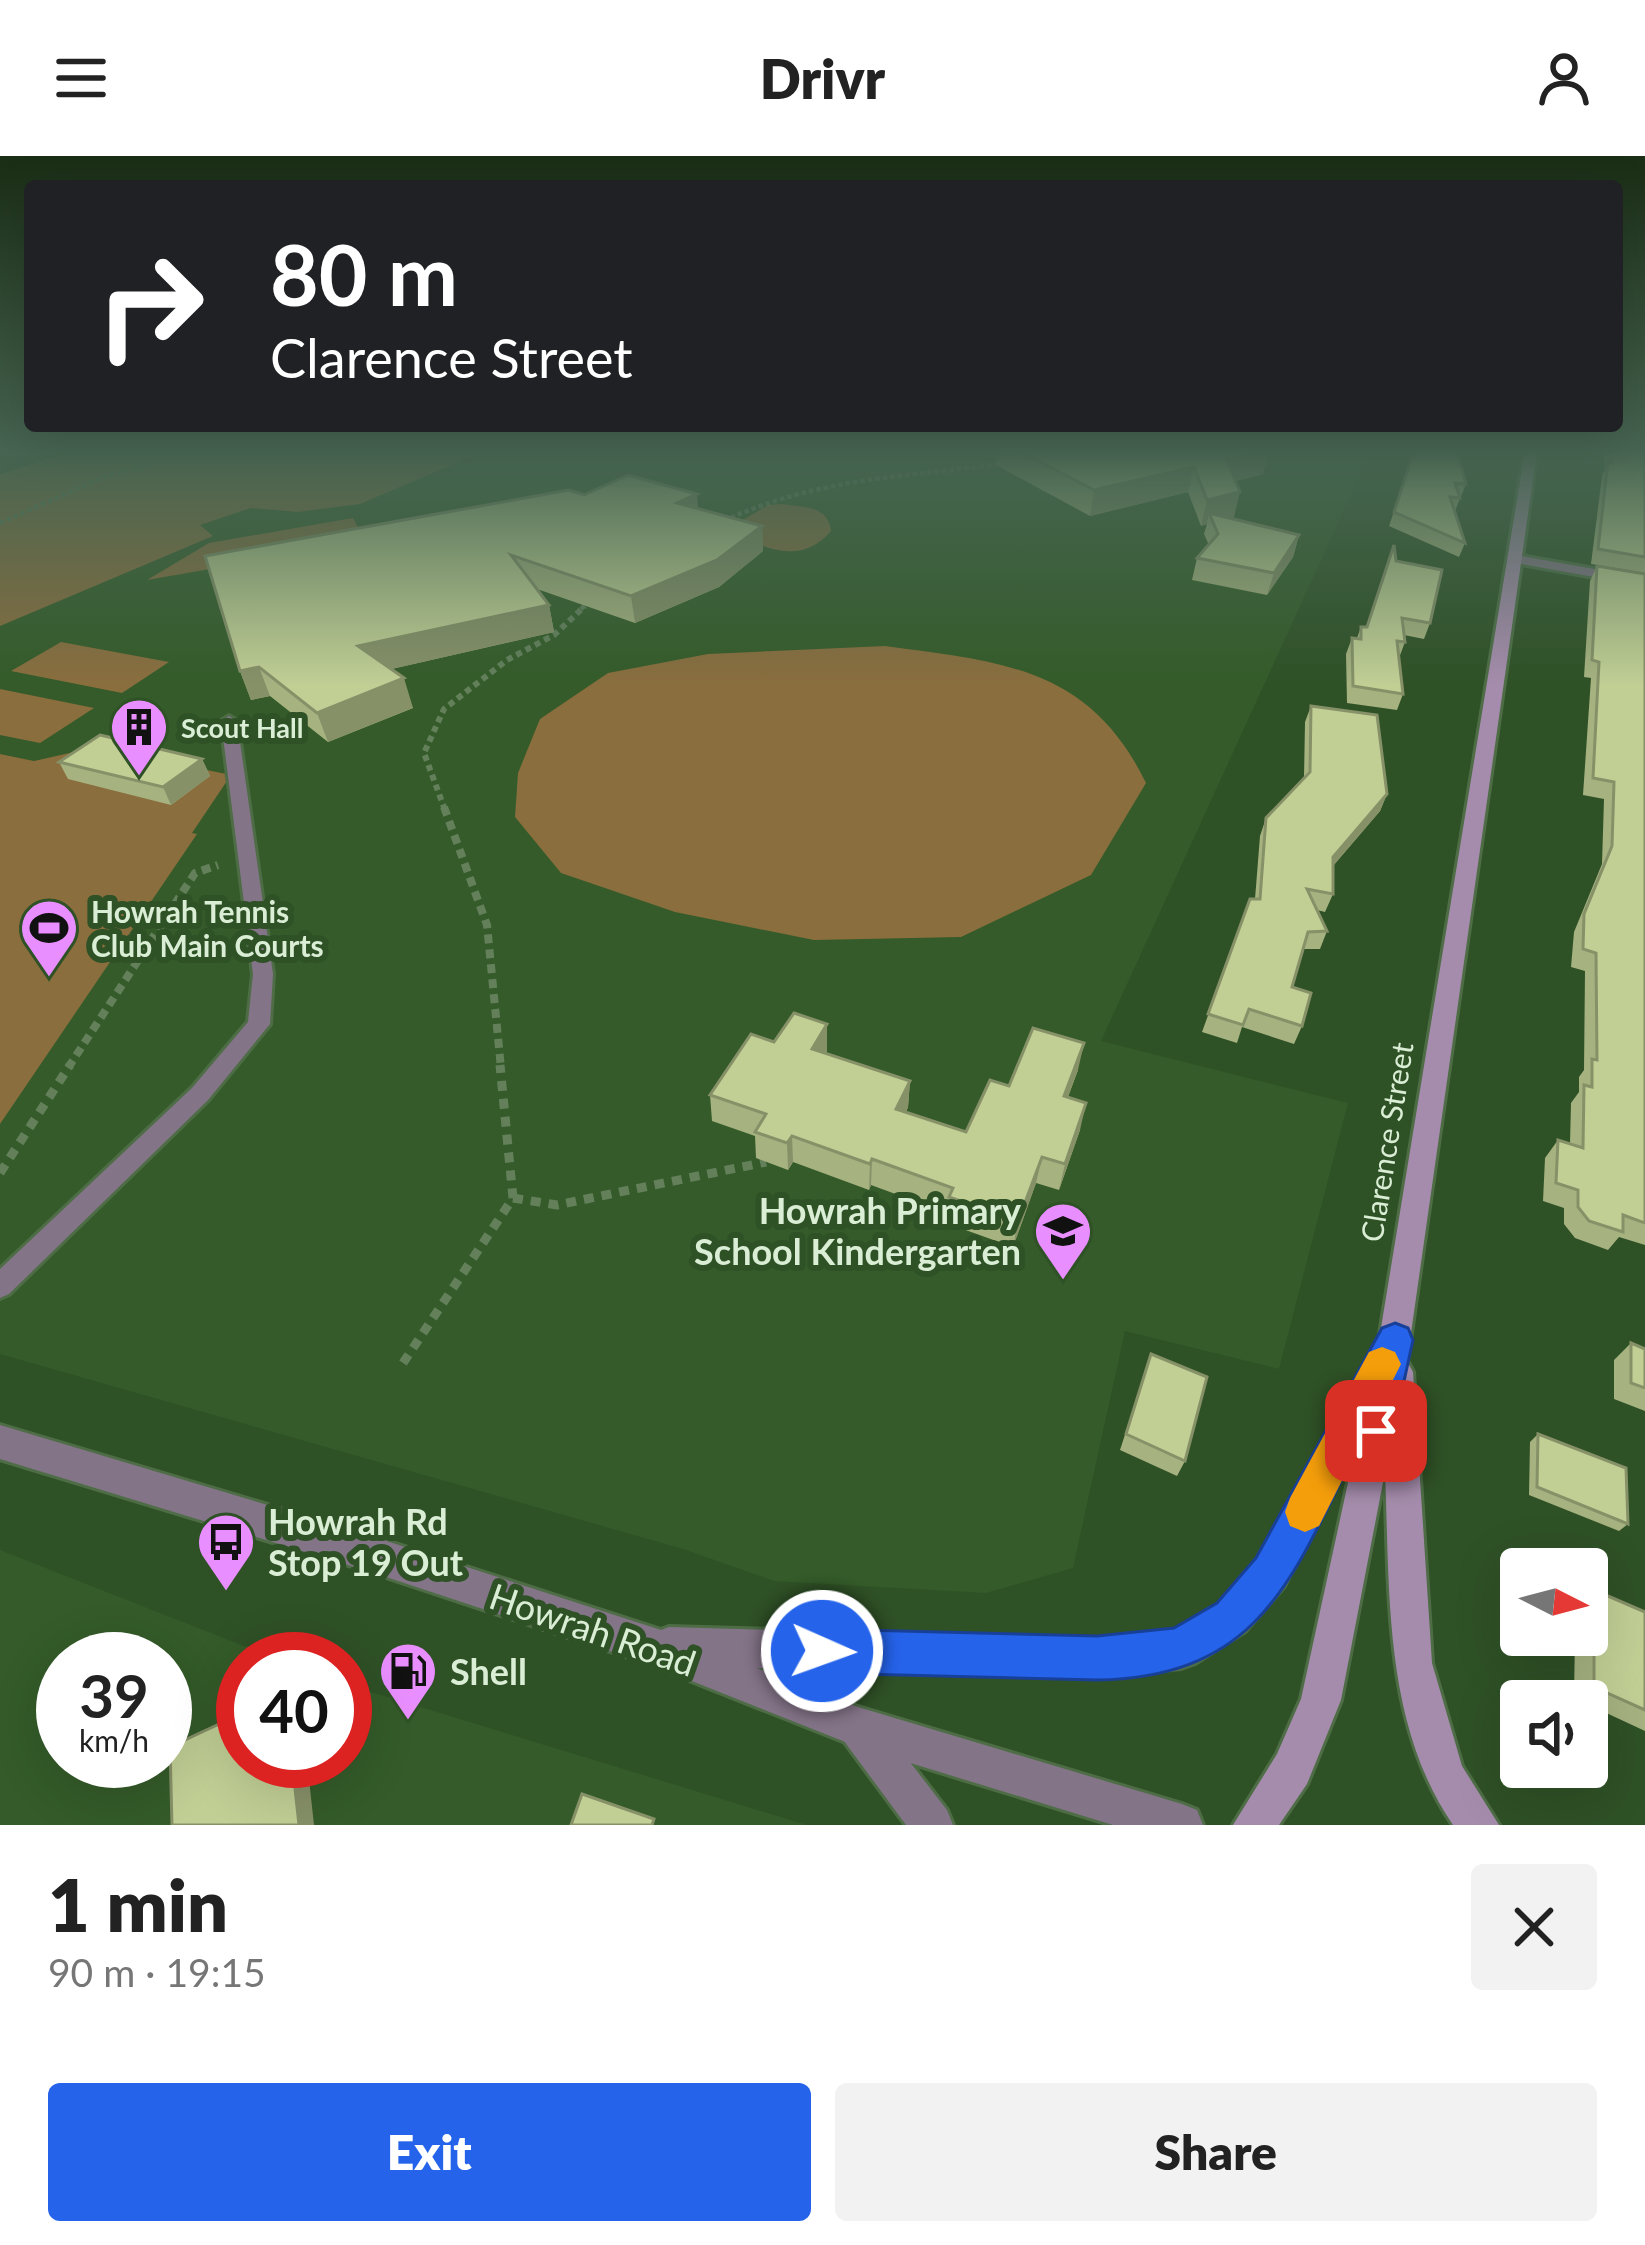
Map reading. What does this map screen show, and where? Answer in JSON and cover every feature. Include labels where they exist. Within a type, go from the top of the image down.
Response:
[{"type":"main road","name":"Clarence Street","points":[[1254,1825],[1292,1769],[1321,1700],[1395,1340],[1520,529]]},
{"type":"main road","points":[[1395,1340],[1413,1663],[1444,1776],[1478,1825]]},
{"type":"street","points":[[1515,559],[1645,582]]},
{"type":"street","points":[[649,1645],[1097,1658],[1136,1658],[1180,1648],[1232,1618],[1271,1573],[1395,1340]]},
{"type":"street","name":"Howrah Road","points":[[0,1442],[371,1554],[649,1645],[858,1727],[1182,1825]]},
{"type":"street","points":[[858,1727],[932,1825]]},
{"type":"lane","points":[[0,1286],[200,1094],[259,1024],[263,974],[229,721]]},
{"type":"path","points":[[404,1363],[513,1198],[487,925],[424,753],[444,709],[508,660],[554,635],[593,598]]},
{"type":"path","points":[[0,1173],[195,874],[248,855]]},
{"type":"path","points":[[513,1198],[557,1204],[766,1162]]},
{"type":"shaded area","points":[[0,529],[1335,529],[1101,1041],[1348,1103],[1279,1369],[1125,1331],[1073,1568],[986,1593],[774,1581],[683,1549],[0,1354],[0,1118],[96,747],[34,761],[0,754]]},
{"type":"shaded area","points":[[0,529],[205,529],[213,536],[0,626]]},
{"type":"shaded area","points":[[290,529],[358,529],[365,542],[147,580],[209,543]]},
{"type":"shaded area","points":[[725,531],[831,531],[806,549],[793,551]]},
{"type":"shaded area","points":[[61,642],[169,662],[122,693],[11,671]]},
{"type":"shaded area","points":[[885,646],[1004,666],[1069,692],[1097,714],[1123,744],[1146,783],[1091,875],[961,937],[814,940],[675,912],[561,873],[515,817],[518,773],[540,719],[608,673],[708,654]]},
{"type":"shaded area","points":[[0,689],[94,708],[40,743],[0,735]]},
{"type":"shaded area","name":"Howrah Tennis Club Main Courts","points":[[96,747],[231,775],[192,833],[197,834],[0,1124],[0,754],[34,761]]},
{"type":"shaded area","points":[[0,1550],[216,1635],[216,1788],[372,1788],[372,1692],[807,1825],[0,1825]]},
{"type":"building","points":[[355,529],[758,529],[717,560],[631,596],[511,555],[549,605],[358,646],[404,678],[317,713],[259,667],[240,671],[205,556]]},
{"type":"building","points":[[1216,529],[1274,529],[1299,535],[1274,573],[1197,558],[1218,534]]},
{"type":"building","points":[[1433,529],[1460,529],[1465,543]]},
{"type":"building","points":[[1600,529],[1645,529],[1645,557],[1598,549]]},
{"type":"building","points":[[1394,545],[1396,561],[1442,570],[1430,623],[1402,618],[1405,642],[1397,641],[1403,694],[1353,686],[1352,638],[1361,639],[1361,627],[1367,627]]},
{"type":"building","points":[[1597,566],[1645,574],[1645,1223],[1623,1215],[1623,1232],[1589,1221],[1578,1207],[1578,1190],[1556,1183],[1558,1140],[1583,1148],[1584,1085],[1592,1087],[1592,1059],[1597,1060],[1596,953],[1583,949],[1584,914],[1612,846],[1614,782],[1593,778],[1599,662],[1592,660]]},
{"type":"building","points":[[1311,706],[1377,715],[1387,794],[1333,857],[1333,894],[1307,889],[1327,931],[1308,932],[1292,987],[1311,993],[1302,1026],[1249,1009],[1243,1025],[1208,1014],[1250,899],[1260,899],[1266,818],[1310,772]]},
{"type":"building","points":[[100,735],[202,759],[163,787],[59,762]]},
{"type":"building","points":[[794,1013],[827,1024],[812,1049],[910,1081],[896,1109],[966,1132],[990,1080],[1009,1086],[1033,1028],[1084,1043],[1064,1096],[1086,1103],[1065,1164],[1042,1157],[1018,1221],[949,1197],[953,1188],[872,1159],[870,1164],[792,1136],[787,1143],[755,1132],[766,1114],[710,1095],[751,1034],[774,1042]]},
{"type":"building","points":[[1631,1343],[1645,1349],[1645,1388],[1631,1383]]},
{"type":"building","points":[[1151,1354],[1207,1377],[1185,1461],[1126,1434]]},
{"type":"building","points":[[1538,1434],[1626,1468],[1628,1524],[1537,1487]]},
{"type":"building","points":[[1608,1596],[1645,1612],[1645,1710],[1608,1693],[1608,1680],[1594,1680],[1594,1656],[1608,1656]]},
{"type":"building","points":[[216,1726],[216,1788],[295,1788],[299,1825],[172,1825],[171,1788],[192,1788],[192,1737]]},
{"type":"building","points":[[582,1794],[654,1819],[652,1825],[571,1825]]},
{"type":"slow traffic","points":[[1305,1512],[1382,1364]]},
{"type":"place","name":"Scout Hall","points":[[139,778]]},
{"type":"place","name":"Howrah Tennis Club Main Courts","points":[[49,979]]},
{"type":"place","name":"Howrah Primary School Kindergarten","points":[[1063,1282]]},
{"type":"place","name":"Howrah Rd Stop 19 Out","points":[[226,1593]]},
{"type":"place","name":"Shell","points":[[408,1722]]},
{"type":"route","points":[[822,1651],[1136,1658],[1180,1648],[1207,1637],[1232,1618],[1271,1573],[1395,1340],[1376,1431]]}]
